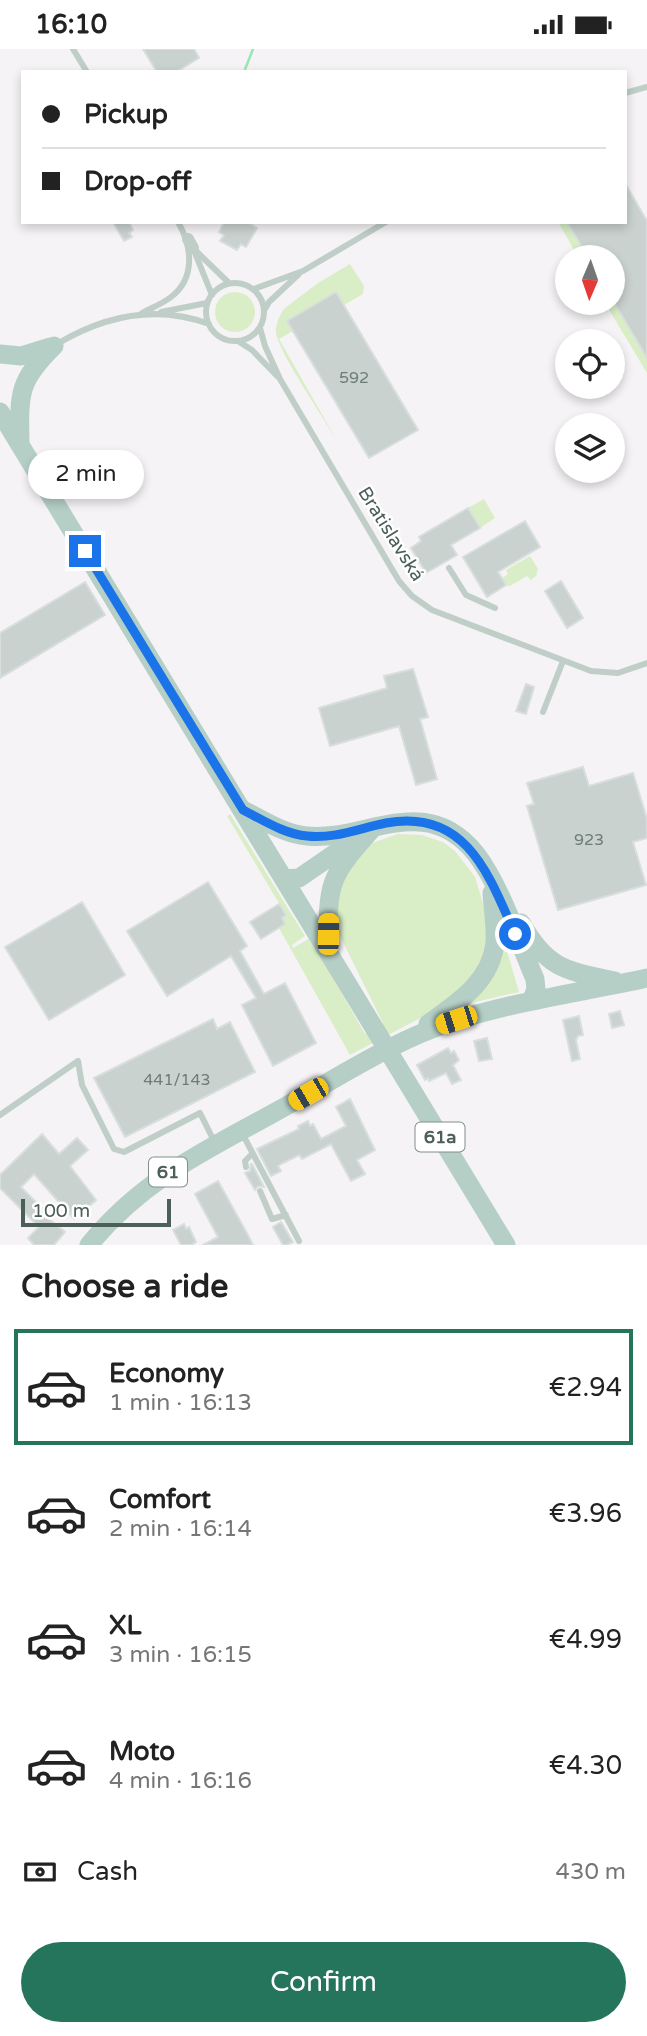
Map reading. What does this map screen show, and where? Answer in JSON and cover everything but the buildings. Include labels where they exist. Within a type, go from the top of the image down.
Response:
[{"type":"main road","points":[[0,354],[21,356],[54,346]]},
{"type":"main road","points":[[0,434],[20,444],[19,405],[22,390],[36,363],[54,346]]},
{"type":"main road","name":"61a","points":[[0,411],[506,1245]]},
{"type":"main road","points":[[243,810],[277,827],[304,836],[334,835],[404,821],[444,830],[469,847],[510,903],[534,944],[557,966],[576,973],[625,983]]},
{"type":"main road","points":[[284,879],[299,878],[374,827]]},
{"type":"main road","points":[[328,949],[331,884],[340,866],[374,827]]},
{"type":"main road","points":[[491,878],[535,979],[536,991],[531,1001]]},
{"type":"main road","points":[[408,1039],[463,998],[484,974],[495,941],[491,878]]},
{"type":"main road","name":"61","points":[[89,1245],[125,1206],[171,1169],[408,1039],[456,1020],[531,1001],[647,978]]},
{"type":"lane","points":[[73,49],[86,70]]},
{"type":"lane","points":[[627,92],[647,87]]},
{"type":"lane","points":[[179,224],[212,295]]},
{"type":"lane","points":[[254,289],[303,271],[383,224]]},
{"type":"lane","points":[[190,244],[229,283]]},
{"type":"lane","points":[[141,314],[171,297],[182,286],[189,265],[190,244]]},
{"type":"lane","points":[[280,379],[260,328],[269,302],[303,271]]},
{"type":"lane","points":[[265,310],[254,289],[242,283],[229,283],[212,295],[207,303],[206,314],[209,324],[218,335],[238,341],[252,350],[280,379]]},
{"type":"lane","points":[[54,346],[97,323],[207,303]]},
{"type":"lane","points":[[156,313],[209,324]]},
{"type":"lane","points":[[238,341],[247,339],[260,328]]},
{"type":"lane","name":"Bratislavská","points":[[280,379],[399,580],[412,596],[444,615],[564,661],[605,673],[630,670],[647,663]]},
{"type":"lane","points":[[449,568],[466,595],[495,608]]},
{"type":"lane","points":[[542,712],[564,661]]},
{"type":"lane","points":[[0,1115],[78,1062],[82,1085],[114,1149],[124,1152],[200,1113],[215,1145]]},
{"type":"lane","points":[[241,1131],[299,1241]]},
{"type":"lane","points":[[246,1167],[245,1161],[252,1154]]},
{"type":"lane","points":[[260,1191],[272,1219],[286,1215]]},
{"type":"green space","points":[[559,224],[568,224],[581,245],[571,245]]},
{"type":"green space","points":[[350,264],[364,286],[363,294],[344,305],[336,293],[293,331],[279,339],[336,439],[285,354],[279,342],[276,330],[285,308],[318,283]]},
{"type":"green space","points":[[235,292],[243,293],[249,298],[254,304],[254,320],[249,326],[243,331],[235,332],[227,331],[221,326],[216,320],[215,312],[216,304],[221,298],[227,293]]},
{"type":"green space","points":[[612,315],[622,315],[647,358],[647,373],[625,336],[625,329],[621,329]]},
{"type":"green space","points":[[484,499],[495,518],[480,528],[468,508]]},
{"type":"green space","points":[[530,556],[538,569],[536,576],[531,580],[527,576],[510,586],[506,585],[502,578],[508,574],[506,570]]},
{"type":"green space","points":[[230,814],[305,936],[292,945],[293,948],[310,938],[365,1034],[383,1023],[341,938],[336,922],[341,878],[367,846],[398,834],[422,835],[443,842],[455,851],[475,877],[489,923],[484,962],[449,1003],[350,1055],[279,928],[285,924],[282,918],[286,915],[227,816]]},
{"type":"green space","points":[[504,941],[519,992],[471,1003]]},
{"type":"waterway","points":[[245,70],[253,49]]},
{"type":"route","points":[[85,551],[243,810],[277,827],[304,836],[334,835],[404,821],[426,824],[452,834],[469,847],[484,866],[515,934]]}]
